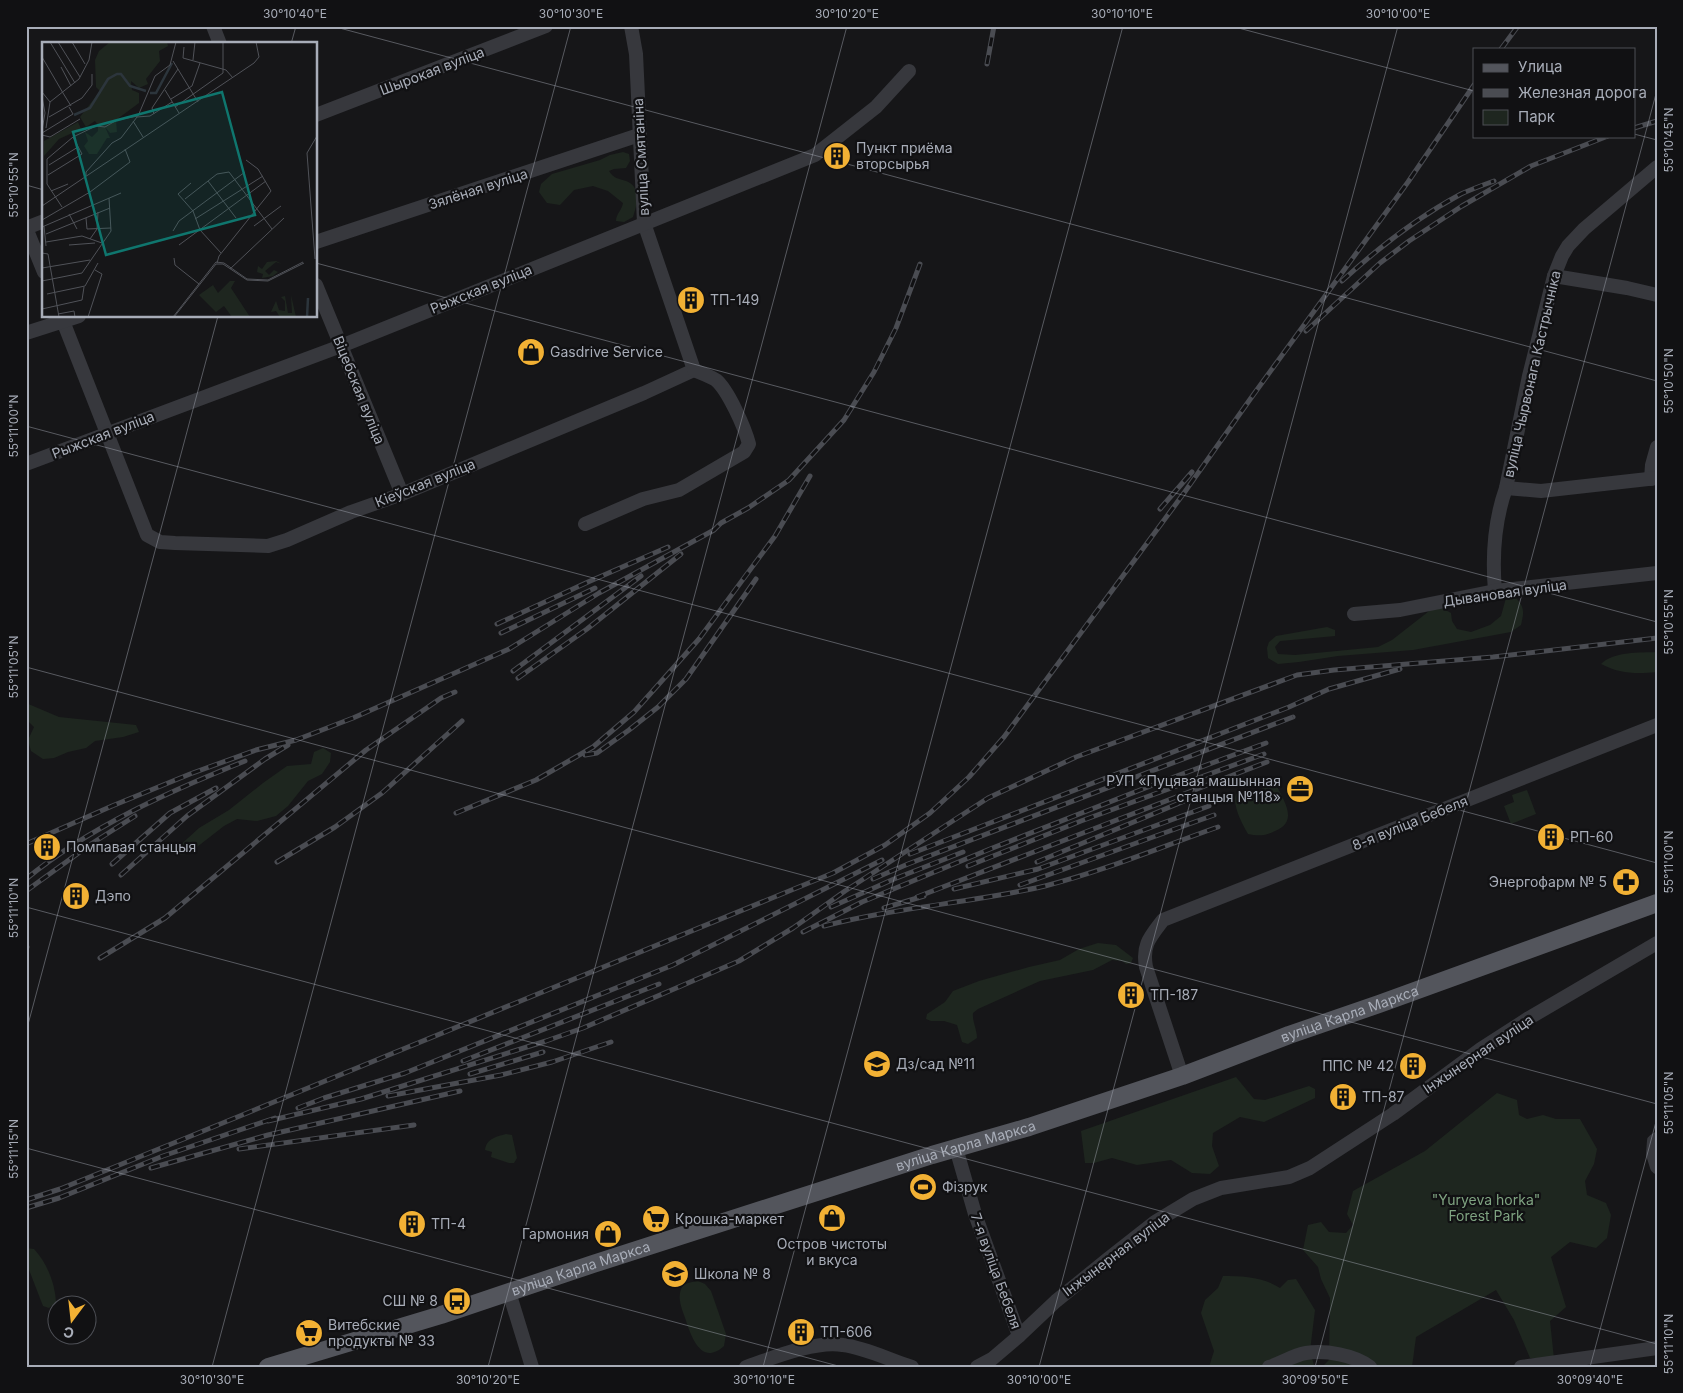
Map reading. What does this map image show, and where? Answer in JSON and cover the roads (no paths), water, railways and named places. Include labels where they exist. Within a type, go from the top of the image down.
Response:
[{"type":"main road","name":"вуліца Карла Маркса","points":[[278,1365],[441,1315],[956,1148],[1029,1127],[1182,1076],[1289,1034],[1379,1004],[1657,903]]},
{"type":"street","points":[[213,26],[219,42]]},
{"type":"street","name":"Шырокая вуліца","points":[[318,114],[546,26]]},
{"type":"street","name":"вуліца Смятаніна","points":[[631,26],[636,54],[644,223],[694,370]]},
{"type":"street","name":"Рыжская вуліца","points":[[26,464],[341,346],[815,155],[876,106],[909,70]]},
{"type":"street","name":"Зялёная вуліца","points":[[318,241],[639,135]]},
{"type":"street","name":"вуліца Чырвонага Кастрычніка","points":[[1495,591],[1492,563],[1494,537],[1500,504],[1506,488],[1529,376],[1554,276],[1568,246],[1584,229],[1657,167]]},
{"type":"street","points":[[42,222],[26,228],[42,267]]},
{"type":"street","points":[[1554,276],[1657,295]]},
{"type":"street","name":"Віцебская вуліца","points":[[318,291],[402,494]]},
{"type":"street","points":[[26,333],[62,319],[108,433]]},
{"type":"street","points":[[586,524],[643,499],[679,490],[744,452],[749,444],[746,432],[727,395],[716,380],[694,370]]},
{"type":"street","name":"Кіеўская вуліца","points":[[108,433],[147,535],[160,542],[268,546],[287,540],[351,512],[402,494],[694,370]]},
{"type":"street","points":[[1506,488],[1541,491],[1654,478],[1652,466],[1657,446]]},
{"type":"street","name":"Дывановая вуліца","points":[[1354,614],[1400,610],[1495,591],[1657,574]]},
{"type":"street","name":"8-я вуліца Бебеля","points":[[1182,1076],[1146,967],[1144,954],[1149,938],[1163,920],[1657,725]]},
{"type":"street","name":"Інжынерная вуліца","points":[[977,1367],[992,1359],[1056,1301],[1155,1222],[1193,1199],[1221,1188],[1289,1176],[1310,1168],[1393,1114],[1481,1049],[1530,1018],[1657,944]]},
{"type":"street","points":[[1655,1140],[1653,1154],[1657,1167]]},
{"type":"street","name":"7-я вуліца Бебеля","points":[[956,1148],[975,1214],[1019,1336]]},
{"type":"street","points":[[509,1292],[532,1367]]},
{"type":"street","points":[[746,1367],[786,1360],[824,1344],[841,1344],[859,1348],[912,1367]]},
{"type":"street","points":[[1521,1367],[1657,1348]]},
{"type":"street","points":[[1269,1367],[1306,1354],[1336,1354],[1363,1361],[1370,1367]]},
{"type":"railway","points":[[987,64],[994,26]]},
{"type":"railway","points":[[1502,48],[1518,26]]},
{"type":"railway","points":[[26,1200],[60,1189],[186,1138],[833,873],[885,845],[930,813],[969,777],[1004,737],[1184,493],[1408,182],[1473,86]]},
{"type":"railway","points":[[1636,127],[1657,121]]},
{"type":"railway","points":[[1306,331],[1380,263],[1409,241],[1462,206],[1531,166],[1603,138]]},
{"type":"railway","points":[[1342,281],[1384,245],[1429,213],[1461,194],[1494,181]]},
{"type":"railway","points":[[26,844],[190,774],[256,750],[296,740],[353,718],[509,649],[599,593],[714,530],[721,523],[748,508],[789,480],[844,420],[874,372],[896,328],[920,264]]},
{"type":"railway","points":[[1160,509],[1192,472]]},
{"type":"railway","points":[[456,813],[536,780],[593,747],[634,712],[699,639],[775,536],[810,476]]},
{"type":"railway","points":[[497,624],[668,547]]},
{"type":"railway","points":[[518,678],[587,629],[681,554]]},
{"type":"railway","points":[[513,671],[641,576]]},
{"type":"railway","points":[[585,755],[597,753],[629,730],[658,707],[686,679],[756,579]]},
{"type":"railway","points":[[501,633],[595,588]]},
{"type":"railway","points":[[268,1121],[361,1099],[546,1041],[583,1028],[739,961],[793,928],[845,891],[988,798],[1076,757],[1297,675],[1334,670],[1493,657],[1657,638]]},
{"type":"railway","points":[[910,854],[1289,707],[1329,689],[1400,669]]},
{"type":"railway","points":[[100,958],[165,918],[366,750],[441,698],[455,692]]},
{"type":"railway","points":[[873,879],[1293,717]]},
{"type":"railway","points":[[277,862],[335,827],[382,793],[462,721]]},
{"type":"railway","points":[[803,932],[862,902],[990,849],[1266,743]]},
{"type":"railway","points":[[121,875],[187,816],[265,759],[288,745]]},
{"type":"railway","points":[[968,866],[1081,821],[1264,754]]},
{"type":"railway","points":[[26,879],[77,843],[131,812],[187,785],[245,761]]},
{"type":"railway","points":[[917,897],[1267,762]]},
{"type":"railway","points":[[112,864],[170,813],[216,788]]},
{"type":"railway","points":[[1037,862],[1194,797]]},
{"type":"railway","points":[[954,889],[1038,869],[1209,806]]},
{"type":"railway","points":[[1020,885],[1214,815]]},
{"type":"railway","points":[[26,891],[91,844],[135,816]]},
{"type":"railway","points":[[824,926],[879,914],[990,897],[1045,886],[1111,866],[1218,827]]},
{"type":"railway","points":[[831,907],[894,879],[963,852]]},
{"type":"railway","points":[[298,1108],[405,1073],[673,965],[882,860]]},
{"type":"railway","points":[[884,908],[924,896]]},
{"type":"railway","points":[[463,1061],[659,984]]},
{"type":"railway","points":[[388,1096],[501,1075],[552,1062],[611,1042]]},
{"type":"railway","points":[[470,1074],[543,1052]]},
{"type":"railway","points":[[151,1168],[268,1135],[460,1091]]},
{"type":"railway","points":[[26,1208],[59,1198],[163,1156],[275,1118]]},
{"type":"railway","points":[[239,1149],[414,1125]]},
{"type":"place","name":"Пункт приёма вторсырья","points":[[837,156]]},
{"type":"place","name":"ТП-149","points":[[691,300]]},
{"type":"place","name":"Gasdrive Service","points":[[531,352]]},
{"type":"place","name":"РУП «Пуцявая машынная станцыя №118»","points":[[1300,789]]},
{"type":"place","name":"РП-60","points":[[1551,837]]},
{"type":"place","name":"Помпавая станцыя","points":[[47,847]]},
{"type":"place","name":"Энергофарм № 5","points":[[1626,882]]},
{"type":"place","name":"Дэпо","points":[[76,896]]},
{"type":"place","name":"ТП-187","points":[[1131,995]]},
{"type":"place","name":"Дз/сад №11","points":[[877,1064]]},
{"type":"place","name":"ППС № 42","points":[[1413,1066]]},
{"type":"place","name":"ТП-87","points":[[1343,1097]]},
{"type":"place","name":"Фізрук","points":[[923,1187]]},
{"type":"place","name":"Остров чистоты и вкуса","points":[[832,1218]]},
{"type":"place","name":"Крошка-маркет","points":[[656,1219]]},
{"type":"place","name":"ТП-4","points":[[412,1224]]},
{"type":"place","name":"Гармония","points":[[608,1234]]},
{"type":"place","name":"Школа № 8","points":[[675,1274]]},
{"type":"place","name":"СШ № 8","points":[[457,1301]]},
{"type":"place","name":"ТП-606","points":[[801,1332]]},
{"type":"place","name":"Витебские продукты № 33","points":[[309,1333]]},
{"type":"park label","name":"\"Yuryeva horka\" Forest Park","points":[[1486,1208]]}]
